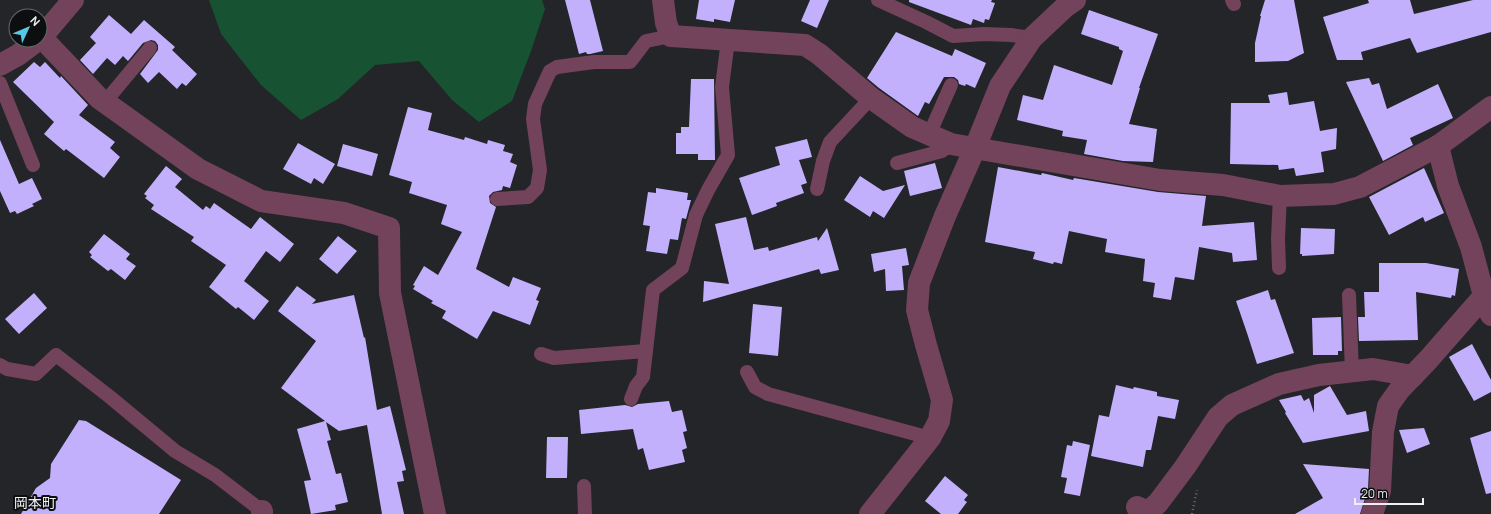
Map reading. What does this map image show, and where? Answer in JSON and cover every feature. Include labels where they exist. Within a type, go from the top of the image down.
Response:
[{"type":"street","points":[[48,30],[73,0]]},
{"type":"street","points":[[663,0],[666,23],[671,36],[805,45],[871,98],[912,127],[951,144],[1160,180],[1223,185],[1280,196],[1334,194],[1360,187],[1438,146],[1491,106]]},
{"type":"street","points":[[870,514],[930,438],[939,421],[942,400],[917,310],[919,283],[1000,86],[1032,38],[1065,7],[1075,0]]},
{"type":"street","points":[[48,47],[99,98],[198,169],[261,201],[344,213],[389,228],[390,294],[435,514]]},
{"type":"street","points":[[0,65],[28,48]]},
{"type":"street","points":[[1372,514],[1380,491],[1384,432],[1388,406],[1400,389],[1428,360],[1488,305],[1471,246],[1448,186],[1438,146]]},
{"type":"street","points":[[1137,507],[1148,512],[1158,503],[1185,467],[1218,417],[1232,405],[1280,384],[1319,375],[1373,370],[1413,376]]},
{"type":"lane","points":[[878,0],[953,36],[1011,34],[1032,38]]},
{"type":"lane","points":[[497,199],[528,197],[537,188],[540,170],[532,119],[535,104],[550,71],[557,67],[594,62],[630,62],[646,41],[671,36]]},
{"type":"lane","points":[[631,398],[636,386],[643,377],[653,290],[682,268],[696,216],[708,190],[728,155],[722,87],[728,40]]},
{"type":"lane","points":[[105,102],[150,48]]},
{"type":"lane","points":[[0,83],[33,165]]},
{"type":"lane","points":[[929,135],[950,85]]},
{"type":"lane","points":[[817,189],[823,161],[830,142],[871,98]]},
{"type":"lane","points":[[897,163],[942,151],[951,144]]},
{"type":"lane","points":[[1279,268],[1278,238],[1280,196]]},
{"type":"lane","points":[[1350,295],[1352,372]]},
{"type":"lane","points":[[542,354],[554,358],[646,351]]},
{"type":"lane","points":[[0,365],[36,374],[56,355],[176,451],[215,475],[262,512]]},
{"type":"lane","points":[[747,372],[755,387],[768,394],[930,438]]},
{"type":"lane","points":[[584,486],[585,514]]},
{"type":"green space","points":[[209,0],[542,0],[545,9],[512,101],[479,122],[452,100],[419,61],[375,65],[338,99],[301,120],[261,85],[221,34]]},
{"type":"building","points":[[565,0],[590,0],[603,51],[590,54],[587,54],[586,52],[579,54]]},
{"type":"building","points":[[699,0],[735,0],[730,22],[714,19],[714,22],[696,19]]},
{"type":"building","points":[[810,0],[829,0],[817,28],[801,21]]},
{"type":"building","points":[[909,0],[992,0],[991,2],[995,3],[989,20],[985,19],[984,23],[973,19],[971,25],[909,2]]},
{"type":"building","points":[[1265,0],[1294,0],[1304,53],[1288,61],[1255,62],[1255,43],[1260,16]]},
{"type":"building","points":[[1368,0],[1410,0],[1414,14],[1473,0],[1491,0],[1491,32],[1417,53],[1410,38],[1361,52],[1363,60],[1337,60],[1323,17],[1369,3]]},
{"type":"building","points":[[1089,10],[1158,34],[1139,88],[1129,124],[1157,129],[1153,162],[1123,161],[1084,154],[1087,140],[1062,136],[1063,131],[1017,120],[1023,95],[1043,100],[1054,65],[1112,85],[1123,51],[1119,49],[1119,47],[1081,34]]},
{"type":"building","points":[[109,15],[131,34],[144,20],[175,47],[172,50],[197,74],[186,86],[182,83],[177,89],[159,72],[148,83],[140,74],[158,50],[158,45],[155,41],[151,40],[143,43],[128,61],[123,56],[115,65],[107,58],[93,74],[80,60],[96,43],[90,37]]},
{"type":"building","points":[[896,32],[952,56],[955,49],[986,63],[975,88],[966,84],[965,86],[959,84],[958,80],[954,77],[944,77],[929,104],[925,102],[918,116],[867,78]]},
{"type":"building","points":[[34,62],[40,67],[45,62],[60,78],[61,76],[88,105],[79,115],[115,142],[110,148],[120,157],[104,178],[66,149],[64,151],[44,134],[54,122],[13,82]]},
{"type":"building","points":[[1369,78],[1372,85],[1379,83],[1387,109],[1438,84],[1453,118],[1410,138],[1413,145],[1383,161],[1346,82]]},
{"type":"building","points":[[691,79],[714,79],[715,160],[698,160],[698,154],[676,154],[676,133],[681,133],[681,127],[689,127]]},
{"type":"building","points":[[1287,92],[1289,105],[1314,101],[1320,131],[1337,128],[1336,149],[1321,152],[1324,172],[1296,176],[1294,168],[1279,170],[1278,165],[1230,164],[1231,103],[1270,103],[1268,95]]},
{"type":"building","points":[[408,107],[432,113],[428,130],[464,140],[465,137],[487,144],[488,140],[505,145],[503,151],[513,154],[510,162],[517,165],[510,188],[503,186],[502,190],[493,192],[489,196],[490,203],[496,207],[476,269],[509,287],[513,277],[541,288],[536,300],[539,301],[530,325],[493,311],[477,339],[442,318],[446,311],[431,303],[433,301],[413,289],[415,286],[413,285],[424,266],[438,275],[462,232],[441,224],[447,205],[409,193],[412,182],[389,175]]},
{"type":"building","points":[[807,139],[812,157],[799,160],[807,183],[801,185],[804,193],[776,203],[777,206],[752,215],[739,178],[780,165],[775,147]]},
{"type":"building","points":[[0,140],[19,184],[32,178],[42,199],[32,204],[34,206],[17,214],[15,211],[10,213],[0,191]]},
{"type":"building","points":[[298,143],[335,164],[323,184],[314,178],[311,184],[283,169]]},
{"type":"building","points":[[343,144],[378,154],[372,176],[337,166]]},
{"type":"building","points":[[935,163],[942,188],[910,196],[904,171]]},
{"type":"building","points":[[166,166],[182,179],[175,187],[203,210],[206,206],[210,209],[214,203],[251,229],[260,217],[294,244],[280,262],[266,251],[244,281],[269,301],[254,320],[238,307],[236,309],[209,287],[226,265],[191,241],[194,237],[151,209],[154,205],[145,198],[147,196],[144,194]]},
{"type":"building","points":[[998,167],[1041,175],[1042,173],[1073,180],[1074,178],[1158,192],[1206,196],[1202,226],[1254,222],[1257,260],[1233,262],[1232,253],[1199,247],[1194,280],[1175,277],[1171,300],[1153,297],[1155,283],[1143,281],[1145,259],[1105,252],[1107,239],[1069,231],[1062,264],[1054,262],[1053,264],[1033,259],[1035,252],[985,242]]},
{"type":"building","points":[[1424,168],[1444,213],[1425,222],[1423,217],[1389,235],[1369,197]]},
{"type":"building","points":[[860,176],[883,191],[905,185],[884,218],[873,211],[870,217],[844,200]]},
{"type":"building","points":[[656,188],[688,193],[687,200],[691,200],[686,219],[682,218],[678,240],[670,239],[667,254],[646,251],[650,226],[643,225],[648,192],[656,193]]},
{"type":"building","points":[[746,217],[754,250],[768,247],[769,251],[817,237],[818,241],[827,228],[839,270],[821,274],[819,269],[703,302],[704,281],[729,284],[715,224]]},
{"type":"building","points":[[1301,228],[1335,229],[1334,254],[1302,256],[1302,254],[1300,254]]},
{"type":"building","points":[[104,234],[130,254],[126,259],[136,266],[125,280],[111,269],[108,271],[90,257],[92,255],[89,252]]},
{"type":"building","points":[[338,236],[357,251],[337,274],[319,259]]},
{"type":"building","points":[[906,248],[909,265],[902,266],[904,290],[886,291],[885,269],[874,272],[871,254]]},
{"type":"building","points":[[1379,263],[1426,263],[1459,269],[1455,296],[1452,295],[1451,298],[1416,292],[1418,340],[1359,341],[1358,317],[1365,317],[1364,292],[1379,292]]},
{"type":"building","points":[[297,286],[316,300],[312,304],[354,295],[364,338],[365,337],[377,410],[390,406],[406,470],[402,471],[404,481],[397,482],[404,514],[382,514],[367,425],[339,431],[326,422],[331,440],[327,441],[336,474],[341,473],[348,502],[335,505],[336,510],[311,514],[304,481],[311,480],[297,429],[325,421],[281,388],[316,341],[278,311]]},
{"type":"building","points":[[1268,290],[1271,300],[1275,299],[1294,353],[1257,364],[1236,301]]},
{"type":"building","points":[[34,293],[47,308],[19,334],[5,319]]},
{"type":"building","points":[[753,304],[782,307],[778,356],[749,353]]},
{"type":"building","points":[[1341,317],[1342,351],[1338,351],[1338,355],[1313,355],[1312,318]]},
{"type":"building","points":[[1472,344],[1491,380],[1491,392],[1474,401],[1449,357]]},
{"type":"building","points":[[1116,385],[1157,392],[1157,396],[1179,400],[1175,419],[1158,416],[1151,450],[1146,450],[1143,467],[1091,456],[1099,415],[1109,417]]},
{"type":"building","points":[[1330,386],[1347,415],[1366,411],[1369,431],[1303,443],[1279,400],[1301,395],[1304,401],[1309,398],[1314,413],[1314,395]]},
{"type":"building","points":[[669,401],[672,412],[682,410],[687,431],[683,432],[687,448],[682,450],[685,462],[649,470],[643,448],[638,450],[633,429],[581,434],[579,410],[625,405],[632,407],[638,404]]},
{"type":"building","points":[[79,420],[86,421],[181,480],[159,514],[21,514],[36,488],[50,478],[51,464]]},
{"type":"building","points":[[1424,428],[1430,444],[1407,453],[1399,430]]},
{"type":"building","points":[[1491,431],[1491,493],[1486,494],[1470,438]]},
{"type":"building","points":[[547,437],[568,437],[567,478],[546,478]]},
{"type":"building","points":[[1073,441],[1090,445],[1080,496],[1064,493],[1067,478],[1061,477],[1067,445],[1072,446]]},
{"type":"building","points":[[1303,464],[1369,469],[1368,489],[1360,514],[1295,514],[1323,498]]},
{"type":"building","points":[[945,476],[968,495],[964,500],[967,502],[958,514],[941,514],[925,501]]},
{"type":"district","name":"岡本町","points":[[35,502]]}]
